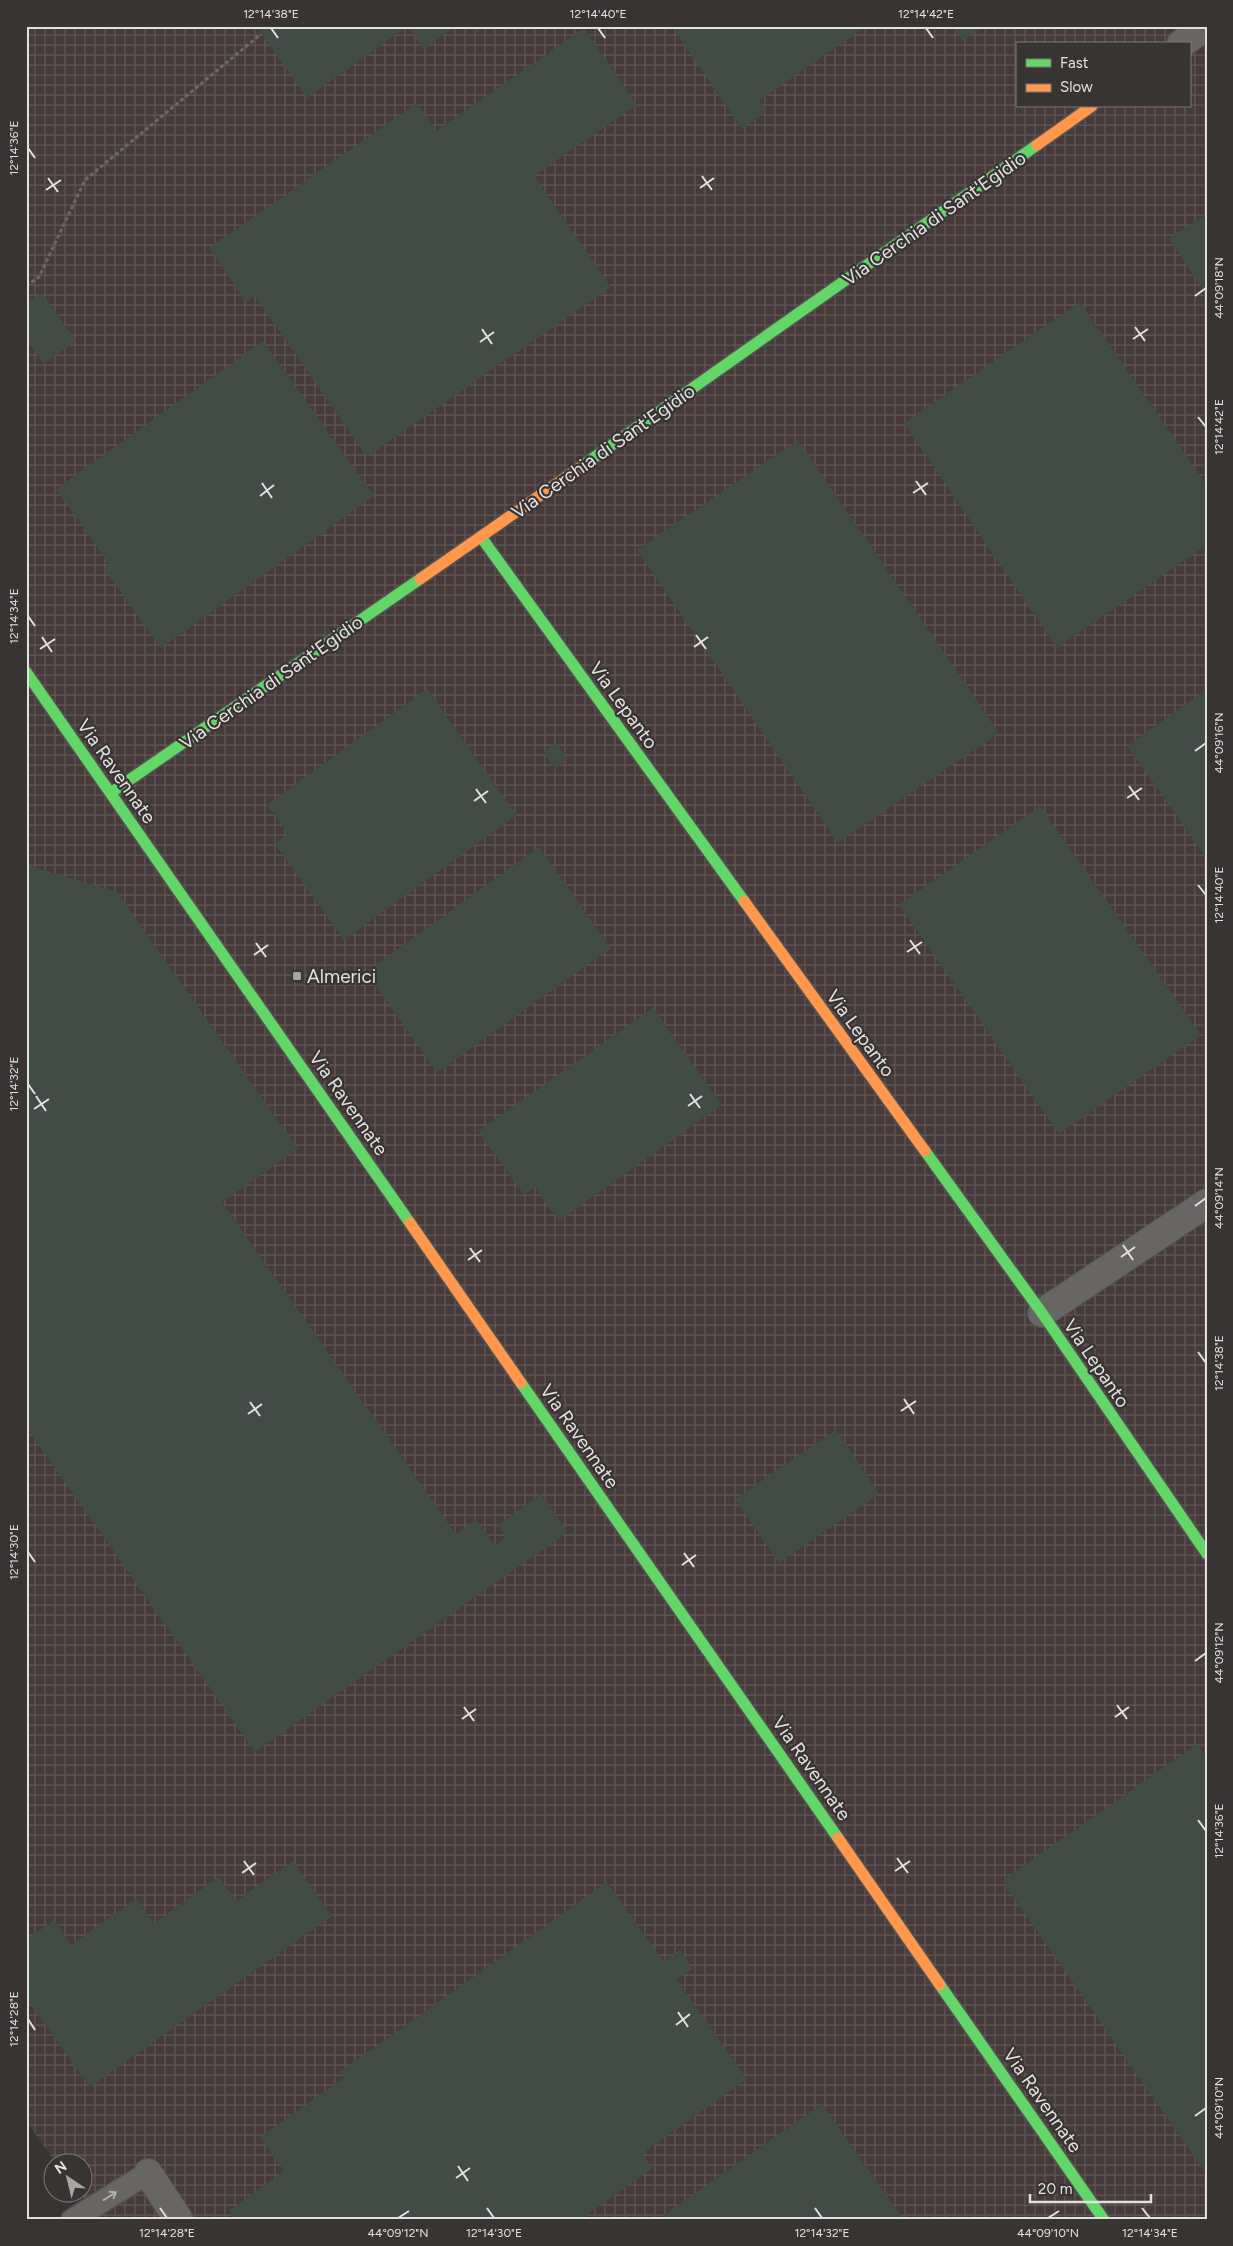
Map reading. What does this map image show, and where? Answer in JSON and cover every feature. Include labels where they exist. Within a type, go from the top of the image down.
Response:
[{"type":"street","points":[[1184,42],[1206,26]]},
{"type":"street","name":"Via Cerchia di Sant'Egidio","points":[[112,792],[481,537],[1089,108]]},
{"type":"street","name":"Via Lepanto","points":[[481,537],[1042,1313],[1207,1554]]},
{"type":"street","name":"Via Ravennate","points":[[26,672],[112,792],[1104,2220]]},
{"type":"street","points":[[1042,1313],[1207,1203]]},
{"type":"street","points":[[148,2173],[180,2220]]},
{"type":"lane","points":[[72,2220],[148,2173]]},
{"type":"path","points":[[26,286],[39,277],[85,180],[261,34]]},
{"type":"shaded area","points":[[26,26],[1207,26],[1207,2220],[96,2220],[85,2204],[92,2204],[92,2154],[50,2154],[26,2121]]},
{"type":"building","points":[[256,26],[408,26],[307,98]]},
{"type":"building","points":[[408,26],[456,26],[424,49]]},
{"type":"building","points":[[472,26],[485,26],[476,32]]},
{"type":"building","points":[[682,26],[859,26],[861,30],[759,101],[766,112],[742,129],[675,31]]},
{"type":"building","points":[[952,26],[984,26],[962,41]]},
{"type":"building","points":[[584,28],[637,105],[534,176],[611,287],[367,457],[255,296],[246,302],[209,248],[417,103],[436,131]]},
{"type":"building","points":[[1207,214],[1207,296],[1169,238]]},
{"type":"building","points":[[42,293],[76,341],[44,364],[26,340],[26,303]]},
{"type":"building","points":[[1080,302],[1207,486],[1207,545],[1057,648],[904,423]]},
{"type":"building","points":[[263,341],[374,496],[161,648],[104,569],[110,565],[56,489]]},
{"type":"building","points":[[798,440],[999,733],[838,843],[637,550]]},
{"type":"building","points":[[427,689],[517,815],[344,940],[275,844],[288,834],[267,805]]},
{"type":"building","points":[[1207,689],[1207,859],[1127,746]]},
{"type":"building","points":[[556,743],[568,759],[555,769],[543,752]]},
{"type":"building","points":[[1040,806],[1201,1035],[1059,1134],[899,905]]},
{"type":"building","points":[[539,847],[611,948],[437,1073],[366,972]]},
{"type":"building","points":[[26,865],[117,892],[298,1149],[222,1202],[456,1534],[476,1520],[495,1545],[506,1537],[498,1525],[541,1494],[568,1532],[255,1752],[26,1427]]},
{"type":"building","points":[[653,1008],[722,1105],[559,1221],[535,1187],[524,1195],[478,1131]]},
{"type":"building","points":[[836,1430],[879,1494],[779,1563],[735,1499]]},
{"type":"building","points":[[1197,1744],[1207,1758],[1207,2175],[1002,1881]]},
{"type":"building","points":[[293,1861],[332,1916],[90,2087],[26,1998],[26,1940],[54,1920],[71,1945],[136,1899],[154,1923],[219,1877],[236,1901]]},
{"type":"building","points":[[607,1882],[664,1962],[680,1950],[693,1969],[677,1980],[747,2079],[642,2154],[653,2168],[580,2220],[235,2220],[229,2211],[284,2171],[260,2137],[344,2078],[340,2072]]},
{"type":"building","points":[[822,2104],[904,2220],[657,2220]]},
{"type":"traffic: fast","points":[[585,464],[1037,145]]},
{"type":"traffic: fast","points":[[481,537],[744,901]]},
{"type":"traffic: fast","points":[[112,792],[420,579]]},
{"type":"traffic: fast","points":[[26,672],[410,1223]]},
{"type":"traffic: fast","points":[[925,1151],[1042,1313],[1207,1554]]},
{"type":"traffic: fast","points":[[521,1383],[838,1838]]},
{"type":"traffic: fast","points":[[940,1985],[1104,2220]]},
{"type":"traffic: slow","points":[[1037,145],[1089,108]]},
{"type":"traffic: slow","points":[[420,579],[585,464]]},
{"type":"traffic: slow","points":[[744,901],[925,1151]]},
{"type":"traffic: slow","points":[[410,1223],[521,1383]]},
{"type":"traffic: slow","points":[[838,1838],[940,1985]]},
{"type":"place","name":"Almerici","points":[[297,976]]}]
